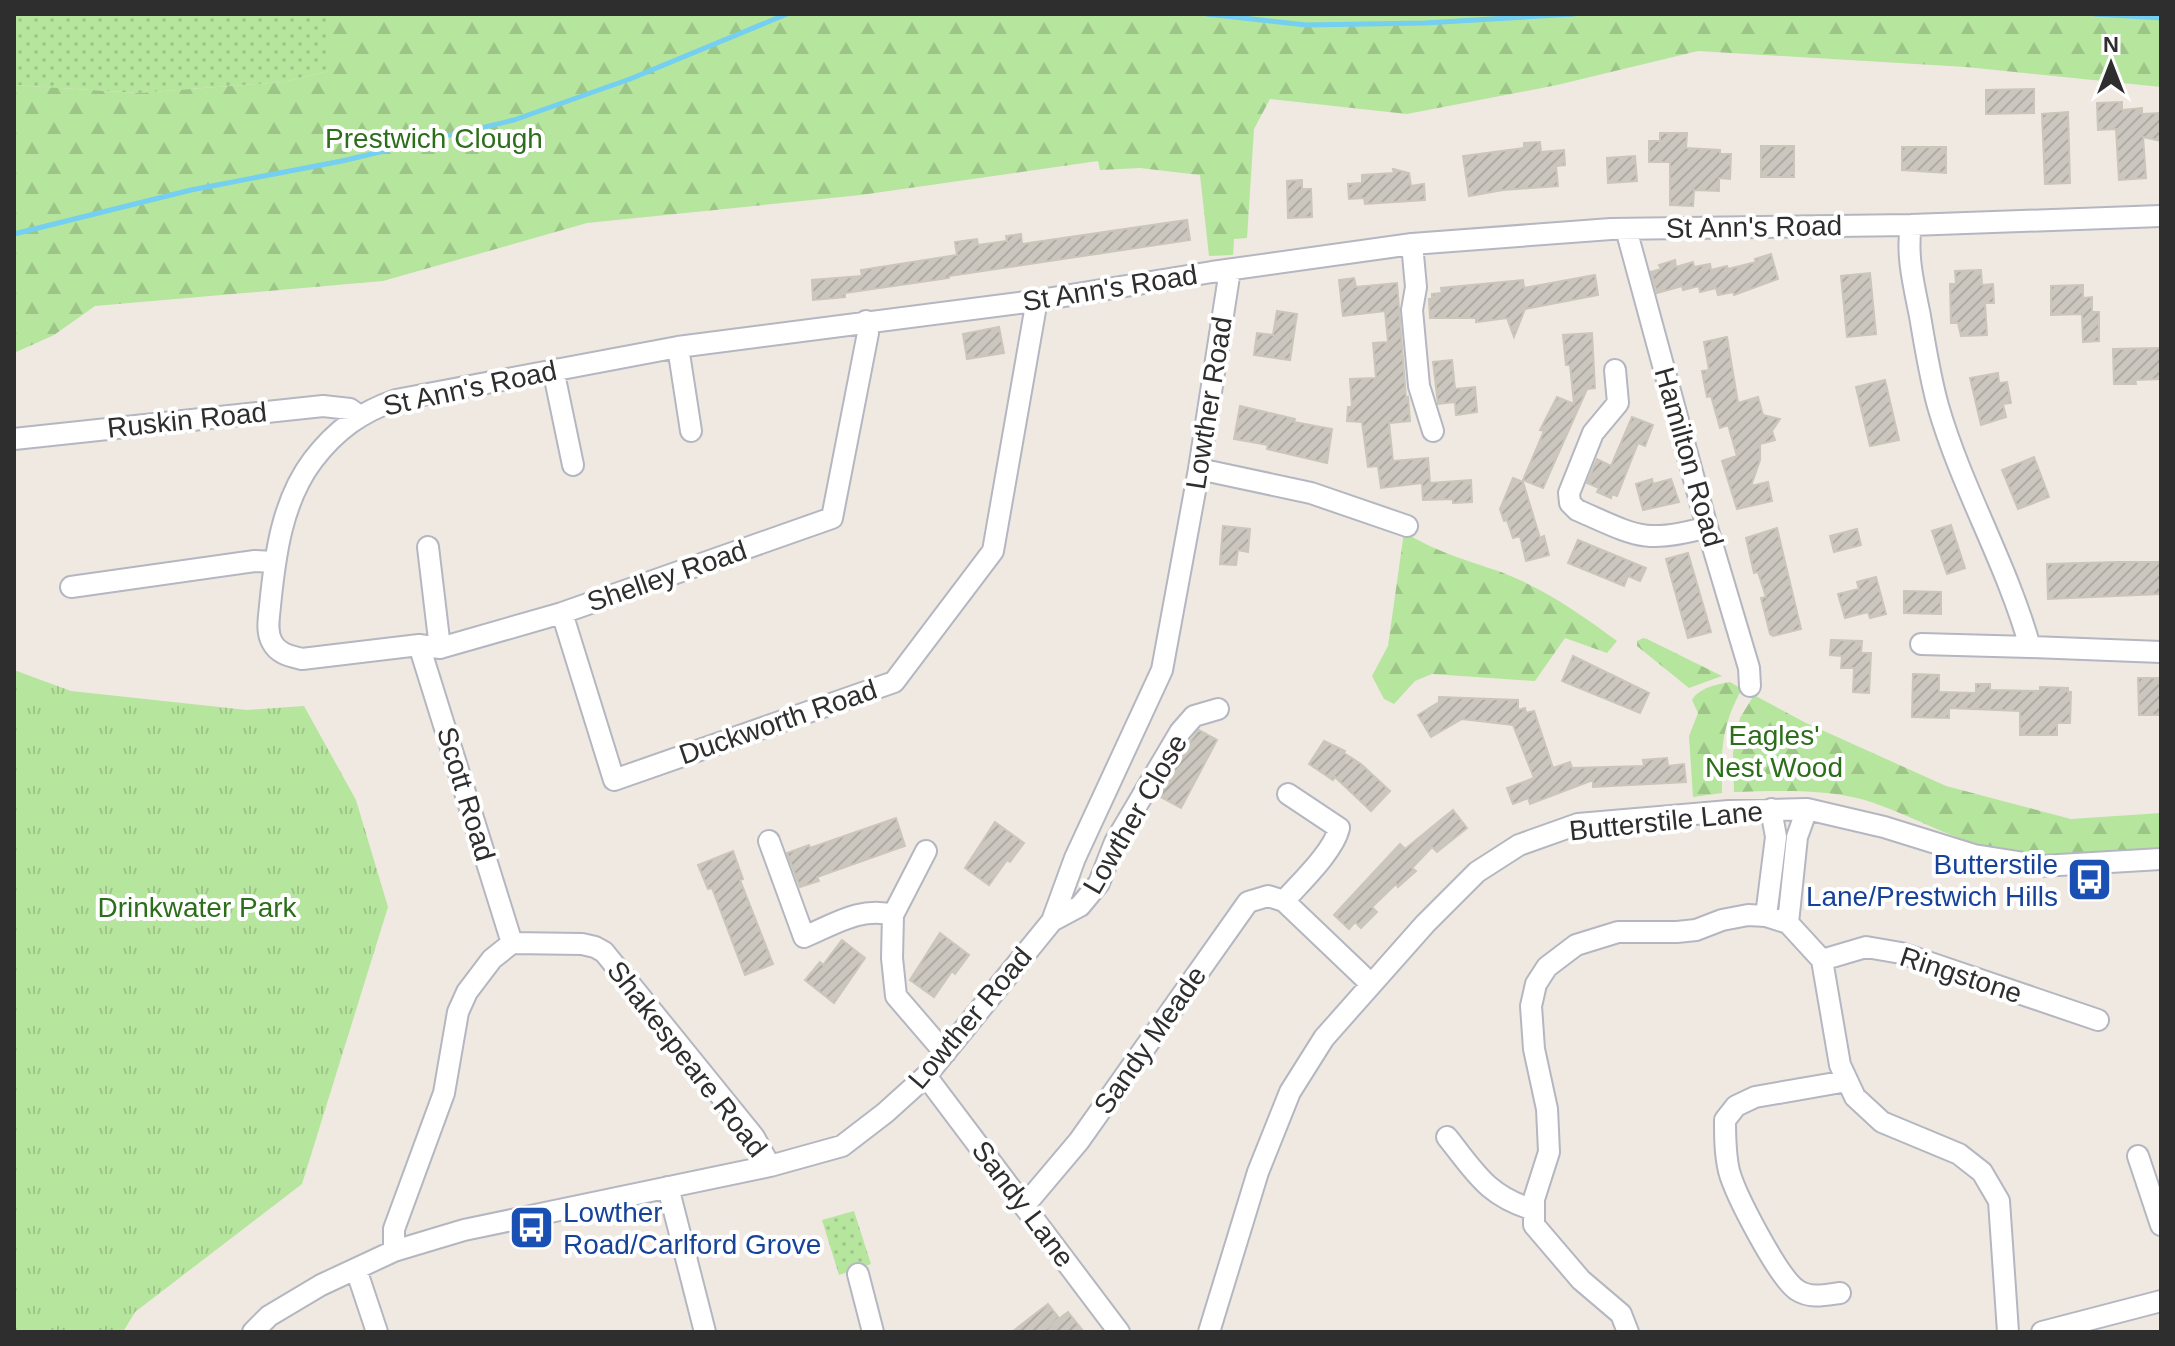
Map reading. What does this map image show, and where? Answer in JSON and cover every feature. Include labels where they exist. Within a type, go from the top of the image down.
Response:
[{"type":"street","name":"St Ann's Road","points":[[302,659],[285,655],[274,645],[268,633],[274,562],[287,511],[300,481],[325,446],[358,415],[396,400],[678,347],[1034,301],[1412,244],[1626,229],[1911,225],[2161,216]]},
{"type":"street","points":[[1911,225],[1908,243],[1938,407],[2019,609],[2030,647]]},
{"type":"street","name":"Hamilton Road","points":[[1626,229],[1707,527],[1749,668],[1750,686]]},
{"type":"street","points":[[1412,244],[1416,287],[1412,310],[1419,386],[1433,431]]},
{"type":"street","name":"Lowther Road","points":[[253,1332],[269,1316],[321,1285],[394,1251],[464,1230],[770,1166],[842,1146],[926,1076],[1052,921],[1075,858],[1162,670],[1199,469],[1230,270]]},
{"type":"street","name":"Duckworth Road","points":[[562,613],[614,780],[894,682],[993,551],[1035,311],[1034,301]]},
{"type":"street","name":"Shelley Road","points":[[302,659],[419,645],[440,648],[562,613],[832,518],[868,333],[866,321]]},
{"type":"street","points":[[678,347],[691,431]]},
{"type":"street","points":[[553,369],[573,465]]},
{"type":"street","points":[[1615,370],[1618,403],[1593,433],[1569,493],[1570,503],[1577,510],[1638,536],[1677,536],[1707,527]]},
{"type":"street","name":"Ruskin Road","points":[[14,439],[323,406],[350,409],[358,415]]},
{"type":"street","points":[[1199,469],[1311,493],[1407,526]]},
{"type":"street","points":[[428,547],[440,648]]},
{"type":"street","points":[[71,587],[255,561],[274,562]]},
{"type":"street","points":[[1921,644],[2161,652]]},
{"type":"street","name":"Scott Road","points":[[419,645],[512,943]]},
{"type":"street","name":"Lowther Close","points":[[1052,921],[1080,906],[1099,883],[1115,842],[1180,732],[1194,716],[1218,709]]},
{"type":"street","points":[[1288,794],[1339,828],[1326,851],[1284,901],[1371,984]]},
{"type":"street","points":[[1766,916],[1776,837],[1771,809]]},
{"type":"street","points":[[1788,923],[1797,837],[1807,809]]},
{"type":"street","name":"Butterstile Lane","points":[[1209,1332],[1258,1172],[1290,1092],[1324,1038],[1425,924],[1477,872],[1519,845],[1578,824],[1807,809],[1884,827],[1974,855],[2042,866],[2161,859]]},
{"type":"street","points":[[769,841],[804,937],[859,914],[879,911],[893,915]]},
{"type":"street","points":[[926,851],[893,915],[892,958],[896,996],[945,1053]]},
{"type":"street","name":"Sandy Meade","points":[[1025,1205],[1079,1141],[1240,911],[1259,897],[1268,896],[1284,901]]},
{"type":"street","points":[[1628,1332],[1621,1314],[1581,1280],[1534,1225],[1534,1199],[1549,1152],[1547,1109],[1534,1049],[1531,1006],[1536,984],[1547,967],[1576,945],[1618,932],[1687,931],[1748,915],[1766,916],[1788,923],[1822,960],[1840,1065],[1855,1097],[1882,1122],[1959,1154],[1982,1172],[1999,1201],[2008,1332]]},
{"type":"street","points":[[394,1251],[394,1229],[444,1093],[458,1012],[467,992],[492,959],[512,943]]},
{"type":"street","name":"Shakespeare Road","points":[[512,943],[582,944],[604,952],[754,1137],[770,1166]]},
{"type":"street","name":"Ringstone","points":[[1822,960],[1866,947],[1901,953],[2098,1020]]},
{"type":"street","name":"Sandy Lane","points":[[926,1076],[1119,1332]]},
{"type":"street","points":[[1837,1272],[1841,1300],[1814,1297],[1797,1290],[1783,1275],[1729,1172],[1725,1120],[1736,1106],[1755,1097],[1847,1081]]},
{"type":"street","points":[[1447,1137],[1489,1190],[1515,1205],[1534,1210]]},
{"type":"street","points":[[2138,1156],[2161,1225]]},
{"type":"street","points":[[668,1187],[705,1332]]},
{"type":"street","points":[[356,1269],[377,1332]]},
{"type":"street","points":[[858,1274],[872,1326]]},
{"type":"street","points":[[2042,1332],[2161,1301]]},
{"type":"green space","points":[[16,14],[333,14],[329,71],[283,82],[138,93],[14,85]]},
{"type":"green space","name":"Prestwich Clough","points":[[330,14],[2161,14],[2161,87],[1966,67],[1698,51],[1557,85],[1407,114],[1270,99],[1254,129],[1247,238],[1234,239],[1233,255],[1209,256],[1200,175],[1140,168],[1100,170],[1098,161],[861,195],[587,223],[383,281],[95,306],[54,335],[14,353],[14,85],[138,93],[283,82],[329,71]]},
{"type":"green space","points":[[1404,532],[1440,550],[1532,586],[1617,641],[1607,653],[1565,638],[1535,681],[1432,674],[1415,681],[1394,704],[1384,699],[1372,676],[1388,646]]},
{"type":"green space","name":"Eagles' Nest Wood","points":[[1643,638],[1722,676],[1689,688],[1637,646],[1637,641]]},
{"type":"green space","name":"Drinkwater Park","points":[[14,670],[71,691],[247,710],[304,706],[356,800],[388,907],[302,1184],[135,1312],[123,1332],[14,1332]]},
{"type":"green space","name":"Eagles' Nest Wood","points":[[1730,682],[1742,689],[1726,727],[1722,793],[1693,797],[1689,736],[1698,713],[1692,700],[1714,685]]},
{"type":"green space","name":"Eagles' Nest Wood","points":[[1754,695],[1804,722],[1946,786],[2071,819],[2161,813],[2161,848],[2081,854],[2021,853],[1969,841],[1857,798],[1805,792],[1734,792],[1733,753],[1740,718]]},
{"type":"green space","points":[[854,1211],[871,1264],[839,1275],[822,1220]]},
{"type":"building","points":[[2034,89],[2034,113],[1986,114],[1986,90]]},
{"type":"building","points":[[2122,102],[2122,110],[2142,108],[2142,114],[2161,113],[2161,141],[2143,137],[2146,178],[2119,180],[2116,129],[2098,130],[2097,103]]},
{"type":"building","points":[[2068,112],[2070,183],[2045,184],[2042,114]]},
{"type":"building","points":[[1660,133],[1687,133],[1686,148],[1720,150],[1720,154],[1731,154],[1730,179],[1719,178],[1719,191],[1694,190],[1693,206],[1670,205],[1670,162],[1649,162],[1649,141],[1660,141]]},
{"type":"building","points":[[1540,142],[1541,152],[1564,150],[1565,165],[1556,166],[1558,186],[1469,196],[1463,156],[1524,148],[1524,143]]},
{"type":"building","points":[[1761,146],[1794,146],[1794,177],[1761,177]]},
{"type":"building","points":[[1902,147],[1946,147],[1946,173],[1902,170]]},
{"type":"building","points":[[1635,156],[1637,181],[1608,183],[1607,158]]},
{"type":"building","points":[[1393,169],[1409,173],[1411,186],[1424,184],[1425,200],[1365,204],[1364,198],[1349,199],[1348,184],[1362,183],[1362,175],[1394,173]]},
{"type":"building","points":[[1302,180],[1302,189],[1311,189],[1312,217],[1288,218],[1287,181]]},
{"type":"building","points":[[1187,220],[1190,240],[813,300],[812,280],[862,276],[861,270],[957,255],[955,242],[977,239],[978,245],[1007,241],[1006,236],[1021,234],[1022,244]]},
{"type":"building","points":[[1771,254],[1778,279],[1734,295],[1733,292],[1718,295],[1716,288],[1700,292],[1699,286],[1683,290],[1682,286],[1657,293],[1651,272],[1661,269],[1659,265],[1675,260],[1676,267],[1693,262],[1694,267],[1710,264],[1711,270],[1727,266],[1728,269],[1756,262],[1755,259]]},
{"type":"building","points":[[1981,270],[1982,285],[1993,284],[1994,303],[1985,303],[1987,335],[1961,336],[1958,323],[1951,323],[1950,284],[1956,284],[1955,271]]},
{"type":"building","points":[[1870,273],[1876,334],[1847,337],[1841,276]]},
{"type":"building","points":[[1595,275],[1598,295],[1525,309],[1514,337],[1507,318],[1476,322],[1476,318],[1430,318],[1429,299],[1432,299],[1432,294],[1442,293],[1441,288],[1523,280],[1524,288]]},
{"type":"building","points":[[1354,278],[1356,287],[1397,283],[1410,421],[1389,423],[1393,461],[1428,458],[1430,483],[1471,480],[1472,502],[1423,500],[1422,483],[1381,488],[1378,466],[1368,467],[1362,422],[1347,421],[1348,407],[1352,407],[1350,379],[1376,378],[1373,343],[1388,342],[1385,311],[1343,316],[1339,280]]},
{"type":"building","points":[[2083,285],[2083,298],[2092,297],[2092,312],[2099,312],[2099,341],[2083,342],[2082,314],[2051,315],[2051,286]]},
{"type":"building","points":[[1277,311],[1297,314],[1290,360],[1254,355],[1257,333],[1273,335]]},
{"type":"building","points":[[999,327],[1004,353],[967,359],[963,334]]},
{"type":"building","points":[[1592,333],[1595,388],[1587,389],[1543,488],[1523,480],[1544,431],[1540,430],[1557,397],[1574,404],[1563,335]]},
{"type":"building","points":[[1727,337],[1738,403],[1758,397],[1763,415],[1780,419],[1772,431],[1775,440],[1760,444],[1760,460],[1751,486],[1768,482],[1772,501],[1737,509],[1722,461],[1737,456],[1728,425],[1720,428],[1711,396],[1707,397],[1702,371],[1709,370],[1704,342]]},
{"type":"building","points":[[2161,348],[2161,379],[2114,384],[2113,349]]},
{"type":"building","points":[[1452,360],[1455,389],[1475,387],[1477,412],[1456,415],[1455,402],[1438,404],[1433,362]]},
{"type":"building","points":[[1998,373],[1999,383],[2007,382],[2011,403],[2003,404],[2006,417],[1981,425],[1970,378]]},
{"type":"building","points":[[1885,380],[1899,440],[1870,446],[1856,387]]},
{"type":"building","points":[[1240,406],[1295,419],[1294,422],[1332,429],[1327,463],[1267,449],[1268,445],[1234,439]]},
{"type":"building","points":[[1632,417],[1653,425],[1645,446],[1638,443],[1617,496],[1612,494],[1611,498],[1587,483],[1597,459],[1611,466]]},
{"type":"building","points":[[2034,457],[2049,497],[2018,509],[2002,470]]},
{"type":"building","points":[[1513,478],[1523,482],[1540,538],[1544,536],[1549,555],[1526,561],[1520,536],[1513,538],[1507,520],[1504,521],[1500,509]]},
{"type":"building","points":[[1652,479],[1653,484],[1671,479],[1679,502],[1643,510],[1636,484]]},
{"type":"building","points":[[1951,525],[1965,568],[1947,574],[1932,531]]},
{"type":"building","points":[[1223,526],[1250,529],[1248,552],[1238,550],[1236,565],[1220,564]]},
{"type":"building","points":[[1777,528],[1801,629],[1773,636],[1761,598],[1766,597],[1758,572],[1754,573],[1746,538]]},
{"type":"building","points":[[1857,529],[1861,545],[1834,552],[1830,536]]},
{"type":"building","points":[[1578,540],[1646,568],[1640,581],[1628,576],[1624,586],[1568,563]]},
{"type":"building","points":[[1688,553],[1711,632],[1688,638],[1666,559]]},
{"type":"building","points":[[2161,562],[2161,594],[2048,599],[2047,564]]},
{"type":"building","points":[[1876,577],[1886,614],[1870,618],[1868,612],[1845,618],[1838,594],[1859,589],[1857,582]]},
{"type":"building","points":[[1904,591],[1941,592],[1941,614],[1904,613]]},
{"type":"building","points":[[1831,640],[1862,641],[1861,653],[1871,653],[1869,693],[1853,692],[1854,668],[1841,668],[1842,656],[1830,655]]},
{"type":"building","points":[[1573,656],[1649,693],[1640,713],[1562,681]]},
{"type":"building","points":[[1913,674],[1939,675],[1939,692],[1976,693],[1976,684],[1990,684],[1990,690],[2068,688],[2071,692],[2070,723],[2057,723],[2057,735],[2020,735],[2020,711],[1949,708],[1949,718],[1912,717]]},
{"type":"building","points":[[2138,678],[2161,678],[2161,715],[2139,715]]},
{"type":"building","points":[[1439,697],[1518,700],[1518,710],[1525,708],[1526,713],[1534,711],[1553,768],[1570,762],[1572,768],[1644,766],[1643,760],[1667,758],[1668,766],[1684,764],[1686,782],[1593,787],[1593,780],[1530,804],[1528,798],[1513,804],[1507,788],[1534,778],[1513,725],[1462,719],[1431,737],[1418,715],[1439,702]]},
{"type":"building","points":[[1199,730],[1217,740],[1181,808],[1159,796]]},
{"type":"building","points":[[1324,741],[1345,751],[1390,791],[1371,811],[1335,777],[1333,780],[1309,764]]},
{"type":"building","points":[[1453,810],[1467,828],[1437,852],[1432,847],[1412,868],[1416,871],[1398,887],[1396,884],[1372,907],[1377,912],[1361,928],[1355,922],[1349,929],[1334,915],[1400,844],[1405,849]]},
{"type":"building","points":[[896,818],[905,846],[817,877],[819,881],[800,887],[787,853]]},
{"type":"building","points":[[995,822],[1024,843],[989,885],[965,868]]},
{"type":"building","points":[[733,851],[743,879],[740,880],[773,964],[745,975],[712,888],[708,889],[698,865]]},
{"type":"building","points":[[940,933],[969,955],[955,974],[952,971],[934,997],[910,980]]},
{"type":"building","points":[[842,940],[865,958],[834,1003],[805,980],[820,962],[823,965]]},
{"type":"building","points":[[1048,1304],[1059,1318],[1041,1332],[1012,1332]]},
{"type":"building","points":[[1068,1312],[1084,1332],[1042,1332]]},
{"type":"waterway","points":[[14,234],[191,190],[342,161],[514,120],[630,79],[787,14]]},
{"type":"waterway","points":[[1207,14],[1306,25],[1425,23],[1574,14]]},
{"type":"waterway","points":[[2095,14],[2161,18]]},
{"type":"place","name":"Butterstile Lane/Prestwich Hills","points":[[2089,880]]},
{"type":"place","name":"Lowther Road/Carlford Grove","points":[[532,1228]]}]
